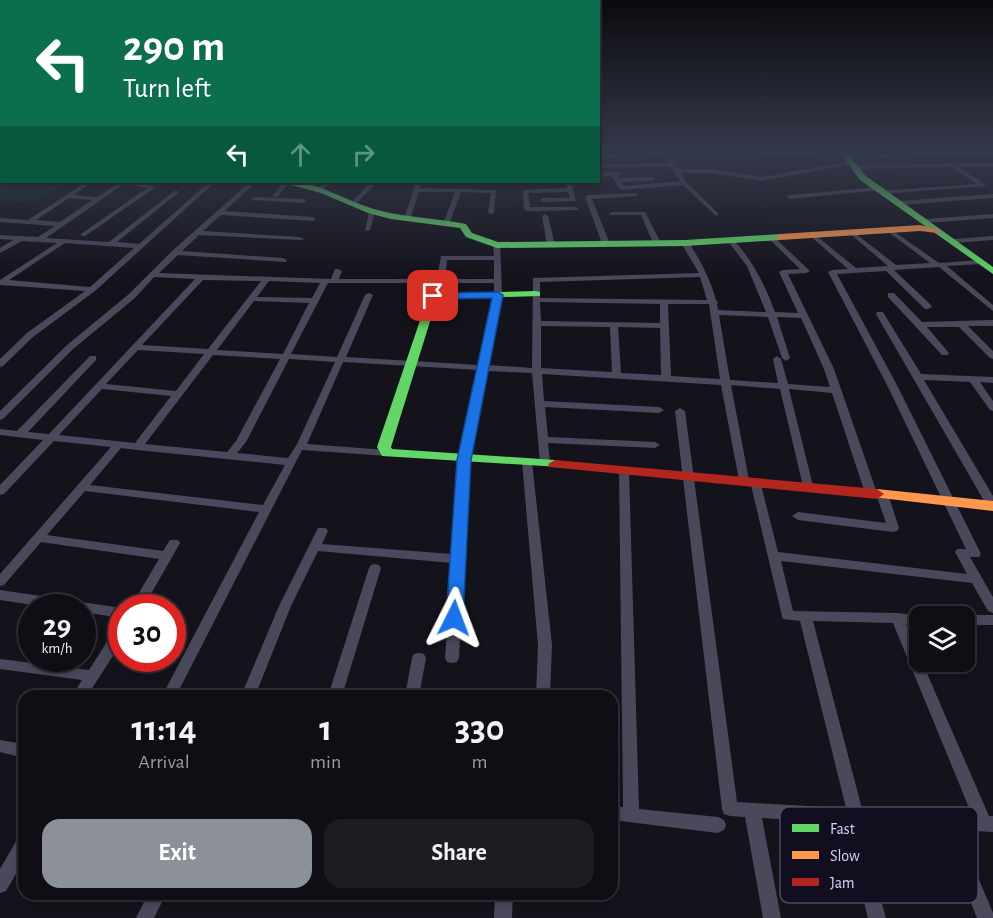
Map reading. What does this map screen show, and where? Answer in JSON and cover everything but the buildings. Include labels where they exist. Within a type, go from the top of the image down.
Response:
[{"type":"street","points":[[29,222],[70,194]]},
{"type":"street","points":[[40,239],[106,194]]},
{"type":"street","points":[[83,235],[143,194]]},
{"type":"street","points":[[111,244],[174,194]]},
{"type":"street","points":[[0,364],[30,335],[92,289],[199,194]]},
{"type":"street","points":[[0,417],[70,347],[132,297],[152,275],[241,194]]},
{"type":"street","points":[[254,200],[301,204],[312,194]]},
{"type":"street","points":[[333,194],[372,212],[463,226],[474,238],[497,251]]},
{"type":"street","points":[[353,204],[363,194]]},
{"type":"street","points":[[407,219],[415,194]]},
{"type":"street","points":[[446,224],[458,194]]},
{"type":"street","points":[[492,212],[494,194]]},
{"type":"street","points":[[525,194],[527,209],[576,209]]},
{"type":"street","points":[[543,201],[574,200],[572,194]]},
{"type":"street","points":[[697,194],[716,214]]},
{"type":"street","points":[[790,197],[831,194]]},
{"type":"street","points":[[886,194],[936,230],[987,261],[993,271]]},
{"type":"street","points":[[606,244],[588,197],[635,195]]},
{"type":"street","points":[[67,196],[99,199]]},
{"type":"street","points":[[899,203],[993,196]]},
{"type":"street","points":[[368,230],[372,212]]},
{"type":"street","points":[[219,213],[314,219]]},
{"type":"street","points":[[612,214],[643,213],[657,243]]},
{"type":"street","points":[[545,216],[551,245]]},
{"type":"street","points":[[925,221],[993,216]]},
{"type":"street","points":[[0,220],[62,224]]},
{"type":"street","points":[[889,230],[939,265],[993,309]]},
{"type":"street","points":[[441,280],[444,258],[551,245],[685,243],[811,234],[936,230]]},
{"type":"street","points":[[851,232],[892,268],[928,307]]},
{"type":"street","points":[[197,233],[300,239]]},
{"type":"street","points":[[811,234],[855,271]]},
{"type":"street","points":[[0,237],[140,246]]},
{"type":"street","points":[[771,237],[806,272],[783,272],[829,369],[877,494],[893,528],[798,516]]},
{"type":"street","points":[[0,251],[21,238]]},
{"type":"street","points":[[953,241],[993,238]]},
{"type":"street","points":[[731,240],[746,255],[771,314],[781,359],[783,386],[808,486]]},
{"type":"street","points":[[0,282],[64,241]]},
{"type":"street","points":[[685,243],[697,259],[715,307],[725,381],[749,480],[773,556],[788,616],[909,619]]},
{"type":"street","points":[[452,658],[464,460],[498,288],[497,251]]},
{"type":"street","points":[[175,254],[283,260]]},
{"type":"street","points":[[987,261],[832,272],[893,387],[975,554],[961,552],[993,608]]},
{"type":"street","points":[[229,456],[241,442],[315,301],[338,270]]},
{"type":"street","points":[[152,275],[329,281],[441,280],[498,288],[536,297],[664,302],[804,316]]},
{"type":"street","points":[[545,463],[536,370],[536,280],[703,275]]},
{"type":"street","points":[[0,492],[200,278]]},
{"type":"street","points":[[137,447],[267,279]]},
{"type":"street","points":[[0,282],[92,289]]},
{"type":"street","points":[[387,453],[384,447],[433,296],[498,288]]},
{"type":"street","points":[[891,295],[945,353]]},
{"type":"street","points":[[172,690],[266,509],[301,447],[369,296]]},
{"type":"street","points":[[255,299],[315,301]]},
{"type":"street","points":[[664,302],[666,377]]},
{"type":"street","points":[[880,314],[993,506]]},
{"type":"street","points":[[536,323],[664,326]]},
{"type":"street","points":[[920,325],[993,323]]},
{"type":"street","points":[[961,324],[993,356]]},
{"type":"street","points":[[614,325],[617,375]]},
{"type":"street","points":[[136,347],[285,358],[484,366],[666,377],[836,390]]},
{"type":"street","points":[[20,434],[93,358]]},
{"type":"street","points":[[918,377],[993,380]]},
{"type":"street","points":[[973,379],[993,408]]},
{"type":"street","points":[[100,386],[178,394]]},
{"type":"street","points":[[539,404],[659,410]]},
{"type":"street","points":[[680,411],[730,809],[780,812]]},
{"type":"street","points":[[0,432],[291,462]]},
{"type":"street","points":[[543,440],[655,445]]},
{"type":"street","points":[[0,582],[117,445]]},
{"type":"street","points":[[301,447],[464,460],[545,463],[749,480],[993,506]]},
{"type":"street","points":[[527,462],[545,645],[543,690]]},
{"type":"street","points":[[624,470],[631,815]]},
{"type":"street","points":[[81,487],[266,509]]},
{"type":"street","points":[[250,690],[285,606],[322,531]]},
{"type":"street","points":[[37,538],[167,556]]},
{"type":"street","points":[[144,594],[174,543]]},
{"type":"street","points":[[315,547],[458,559]]},
{"type":"street","points":[[773,556],[976,579]]},
{"type":"street","points":[[337,690],[375,568]]},
{"type":"street","points":[[0,595],[108,611]]},
{"type":"street","points":[[806,617],[854,807]]},
{"type":"street","points":[[897,618],[989,824]]},
{"type":"street","points":[[975,620],[993,620]]},
{"type":"street","points":[[83,690],[108,652]]},
{"type":"street","points":[[413,690],[419,658]]},
{"type":"street","points":[[0,664],[93,676]]},
{"type":"street","points":[[1,748],[18,750]]},
{"type":"street","points":[[752,810],[772,918]]},
{"type":"street","points":[[618,814],[718,825]]},
{"type":"street","points":[[0,885],[18,854]]},
{"type":"street","points":[[978,898],[986,918]]},
{"type":"street","points":[[145,918],[154,900]]},
{"type":"street","points":[[503,918],[504,900]]},
{"type":"street","points":[[874,903],[878,918]]},
{"type":"shaded area","points":[[0,194],[49,194],[34,203],[0,201]]},
{"type":"traffic: fast","points":[[331,194],[371,211],[391,216],[463,226],[469,235],[497,245],[685,243],[780,237]]},
{"type":"traffic: fast","points":[[885,194],[993,271]]},
{"type":"traffic: fast","points":[[536,294],[433,296],[384,447],[387,453],[555,464]]},
{"type":"traffic: slow","points":[[780,237],[920,228],[937,230]]},
{"type":"traffic: slow","points":[[877,494],[993,506]]},
{"type":"traffic: jam","points":[[555,464],[877,494]]},
{"type":"route","points":[[433,296],[498,295],[464,460],[454,618]]}]
